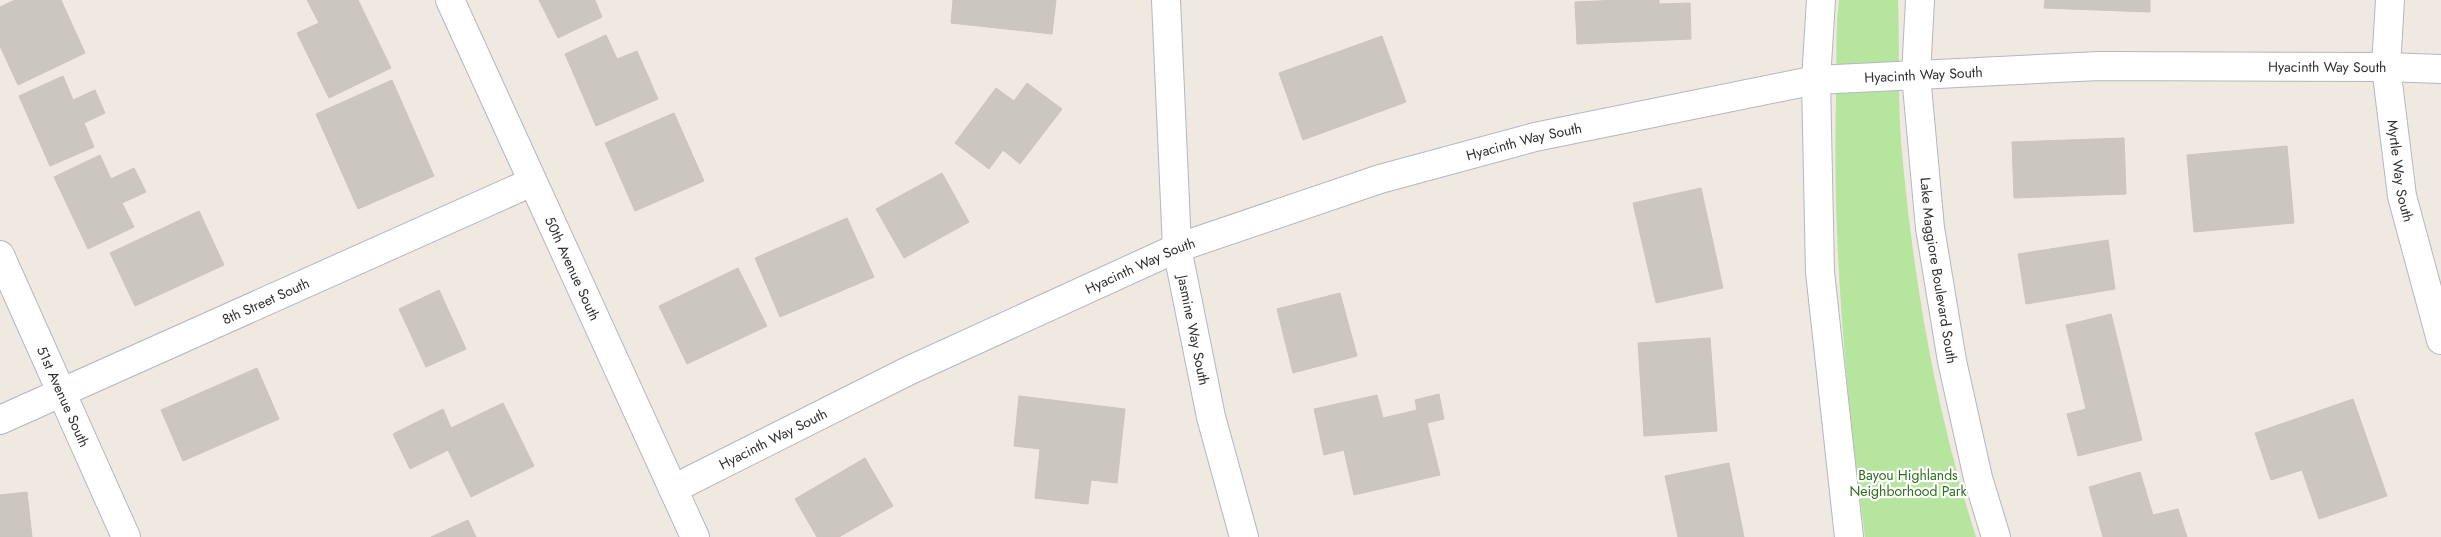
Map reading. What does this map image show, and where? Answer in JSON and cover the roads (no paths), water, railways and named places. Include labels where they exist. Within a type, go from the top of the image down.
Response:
[{"type":"street","name":"50th Avenue South","points":[[450,0],[695,537]]},
{"type":"street","name":"Jasmine Way South","points":[[1166,0],[1178,248],[1211,417],[1244,537]]},
{"type":"street","points":[[1821,0],[1816,80],[1820,272],[1849,537]]},
{"type":"street","name":"Lake Maggiore Boulevard South","points":[[1920,0],[1916,75],[1930,228],[1952,361],[1978,478],[1996,537]]},
{"type":"street","name":"Myrtle Way South","points":[[2390,0],[2386,67],[2402,196],[2441,340]]},
{"type":"street","name":"Hyacinth Way South","points":[[673,489],[908,371],[1178,248],[1380,179],[1535,137],[1816,80],[2099,66],[2386,67],[2441,69]]},
{"type":"street","name":"8th Street South","points":[[0,420],[532,182]]},
{"type":"street","name":"51st Avenue South","points":[[0,255],[126,537]]},
{"type":"park label","name":"Bayou Highlands Neighborhood Park","points":[[1908,484]]}]
